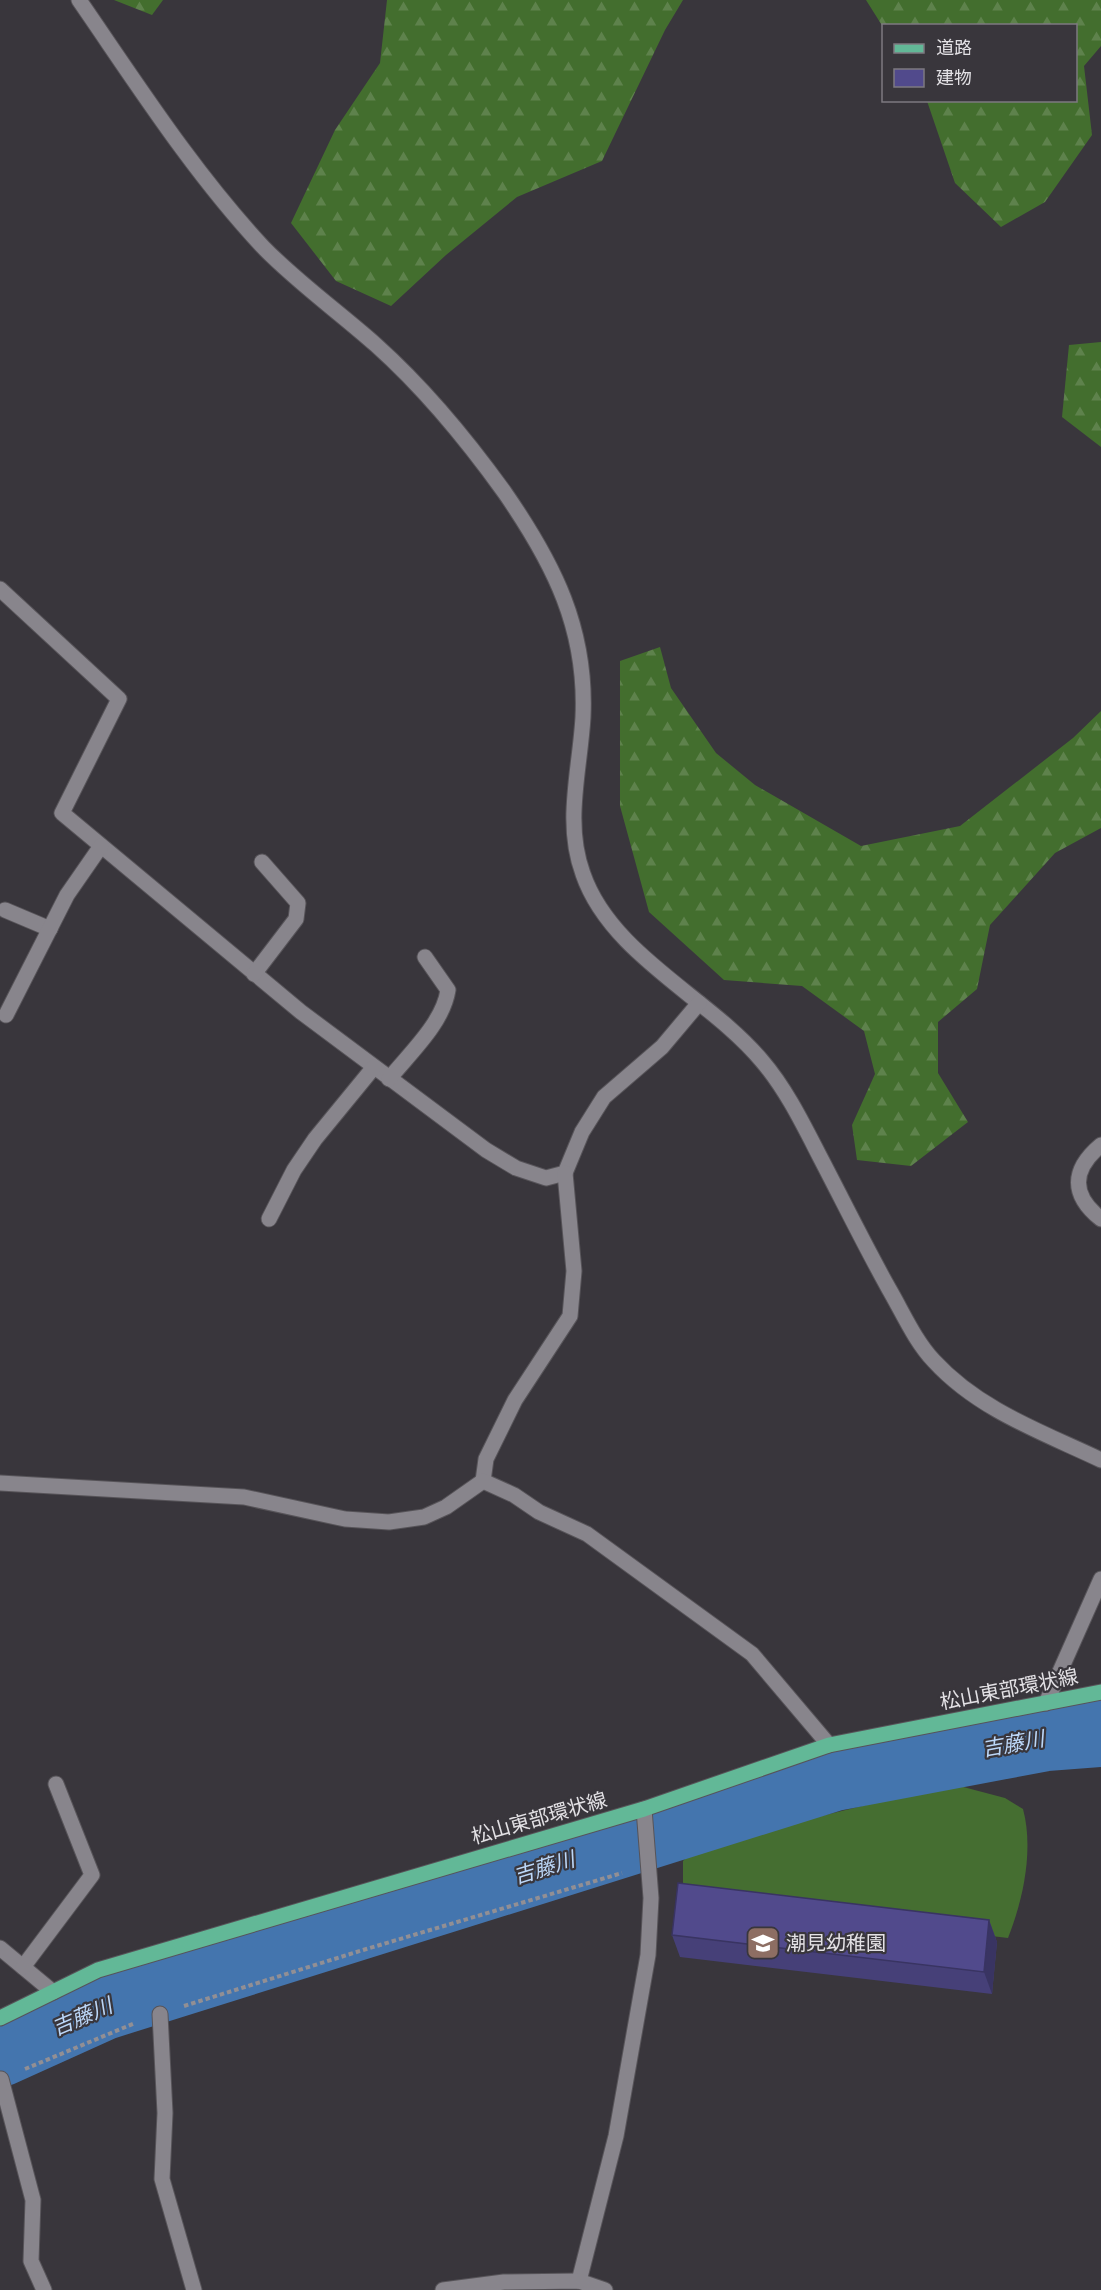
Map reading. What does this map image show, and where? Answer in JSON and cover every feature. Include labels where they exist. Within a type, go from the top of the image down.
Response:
[{"type":"main road","name":"松山東部環状線","points":[[0,2018],[98,1970],[644,1809],[829,1746],[1101,1692]]},
{"type":"street","points":[[79,0],[151,104],[235,214],[265,249],[377,346],[431,400],[505,494],[549,566],[576,631],[584,669],[583,720],[572,832],[583,877],[609,921],[699,1003],[736,1032],[764,1062],[791,1103],[879,1270],[930,1358],[961,1387],[999,1413],[1101,1460]]},
{"type":"street","points":[[0,589],[118,699],[62,813],[300,1012],[486,1150],[516,1168],[546,1178],[565,1173]]},
{"type":"street","points":[[6,1015],[67,896],[101,846]]},
{"type":"street","points":[[254,974],[296,919],[298,903],[262,862]]},
{"type":"street","points":[[5,910],[50,929]]},
{"type":"street","points":[[389,1079],[440,1015],[446,1002],[448,990],[425,957]]},
{"type":"street","points":[[0,1483],[244,1497],[345,1519],[389,1522],[424,1517],[446,1507],[483,1481],[486,1459],[515,1400],[570,1316],[574,1271],[565,1173],[582,1132],[604,1097],[662,1047],[699,1003]]},
{"type":"street","points":[[269,1219],[294,1170],[315,1138],[374,1066]]},
{"type":"street","points":[[1101,1145],[1091,1153],[1081,1172],[1078,1192],[1085,1206],[1101,1219]]},
{"type":"street","points":[[483,1481],[514,1495],[539,1512],[587,1534],[752,1654],[829,1746]]},
{"type":"street","points":[[1046,1703],[1101,1579]]},
{"type":"street","points":[[22,1967],[92,1875],[56,1784]]},
{"type":"street","points":[[579,2281],[616,2136],[648,1955],[651,1898],[644,1809]]},
{"type":"street","points":[[0,1948],[53,1992]]},
{"type":"street","points":[[160,2014],[165,2113],[162,2179],[194,2290]]},
{"type":"street","points":[[2,2079],[33,2200],[31,2261],[44,2290]]},
{"type":"street","points":[[443,2290],[504,2282],[579,2281],[605,2290]]},
{"type":"path","points":[[2,2079],[119,2028],[160,2014],[649,1863]]},
{"type":"green space","points":[[114,0],[163,0],[152,15]]},
{"type":"green space","points":[[387,0],[683,0],[665,30],[602,161],[517,197],[446,255],[391,306],[336,281],[291,223],[335,130],[380,63]]},
{"type":"green space","points":[[866,0],[1101,0],[1101,46],[1084,66],[1092,135],[1045,202],[1001,227],[955,183],[927,102],[1077,102],[1077,24],[882,25]]},
{"type":"green space","points":[[1101,342],[1101,447],[1062,417],[1069,345]]},
{"type":"green space","points":[[660,647],[671,688],[716,753],[755,785],[861,846],[960,826],[1073,738],[1101,711],[1101,828],[1055,853],[990,925],[977,989],[938,1022],[938,1073],[968,1122],[911,1166],[857,1160],[852,1125],[875,1074],[864,1031],[802,986],[724,980],[649,912],[620,806],[620,661]]},
{"type":"green space","points":[[952,1784],[1005,1798],[1023,1809],[1027,1858],[1018,1908],[1008,1938],[683,1899],[683,1861],[698,1846]]},
{"type":"building","points":[[678,1883],[989,1920],[984,1972],[672,1935]]},
{"type":"waterway","name":"吉藤川","points":[[0,2053],[104,2006],[834,1777],[1046,1737],[1101,1733]]},
{"type":"place","name":"潮見幼稚園","points":[[763,1943]]}]
